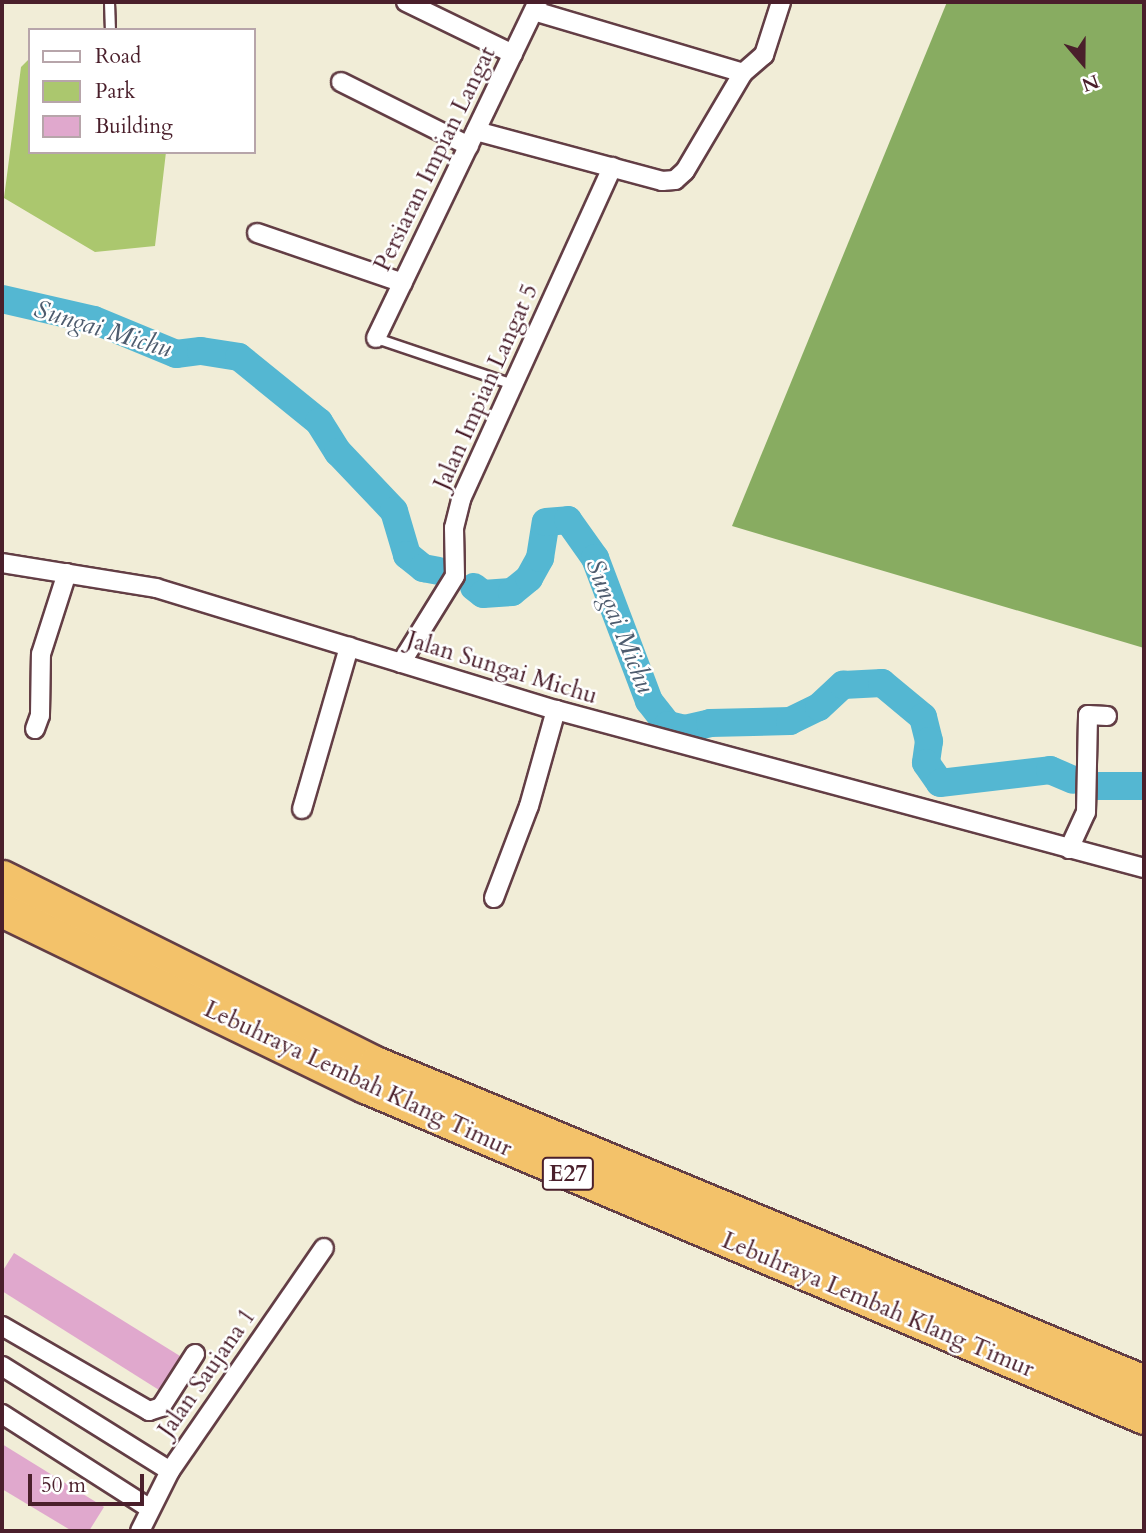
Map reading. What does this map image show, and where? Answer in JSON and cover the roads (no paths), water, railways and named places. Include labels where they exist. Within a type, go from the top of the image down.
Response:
[{"type":"highway","name":"Lebuhraya Lembah Klang Timur","points":[[2,877],[375,1063],[1144,1382]]},
{"type":"highway","name":"Lebuhraya Lembah Klang Timur","points":[[2,910],[365,1086],[1144,1417]]},
{"type":"street","points":[[407,2],[513,54]]},
{"type":"street","points":[[341,82],[473,138],[612,167],[662,181],[675,180],[685,172],[743,73],[764,55],[781,2]]},
{"type":"street","points":[[536,6],[743,73]]},
{"type":"street","name":"Persiaran Impian Langat","points":[[376,338],[536,6]]},
{"type":"street","name":"Jalan Impian Langat 5","points":[[401,663],[455,576],[454,528],[461,499],[612,167]]},
{"type":"street","points":[[257,233],[403,283]]},
{"type":"street","name":"Jalan Sungai Michu","points":[[2,563],[156,588],[556,710],[1142,870]]},
{"type":"street","points":[[35,729],[40,715],[41,654],[67,573]]},
{"type":"street","points":[[302,809],[349,647]]},
{"type":"street","points":[[494,898],[529,806],[556,710]]},
{"type":"street","points":[[1069,849],[1086,812],[1088,715],[1107,716]]},
{"type":"street","name":"Jalan Saujana 1","points":[[140,1531],[149,1508],[170,1471],[324,1248]]},
{"type":"street","points":[[2,1326],[149,1411],[161,1407],[195,1354]]},
{"type":"street","points":[[2,1366],[170,1471]]},
{"type":"street","points":[[2,1414],[149,1508]]},
{"type":"lane","points":[[110,2],[110,28]]},
{"type":"lane","points":[[376,338],[513,384]]},
{"type":"waterway","name":"Sungai Michu","points":[[2,299],[94,320],[176,354],[201,351],[239,357],[319,422],[338,452],[394,511],[407,555],[423,568],[438,571]]},
{"type":"waterway","name":"Sungai Michu","points":[[474,587],[483,594],[512,592],[529,578],[540,558],[546,522],[568,520],[595,558],[649,701],[668,725],[685,729],[710,723],[790,721],[819,707],[843,685],[882,683],[923,717],[929,741],[926,763],[940,783],[1050,770],[1073,780]]},
{"type":"waterway","name":"Sungai Michu","points":[[1095,786],[1144,786]]}]
